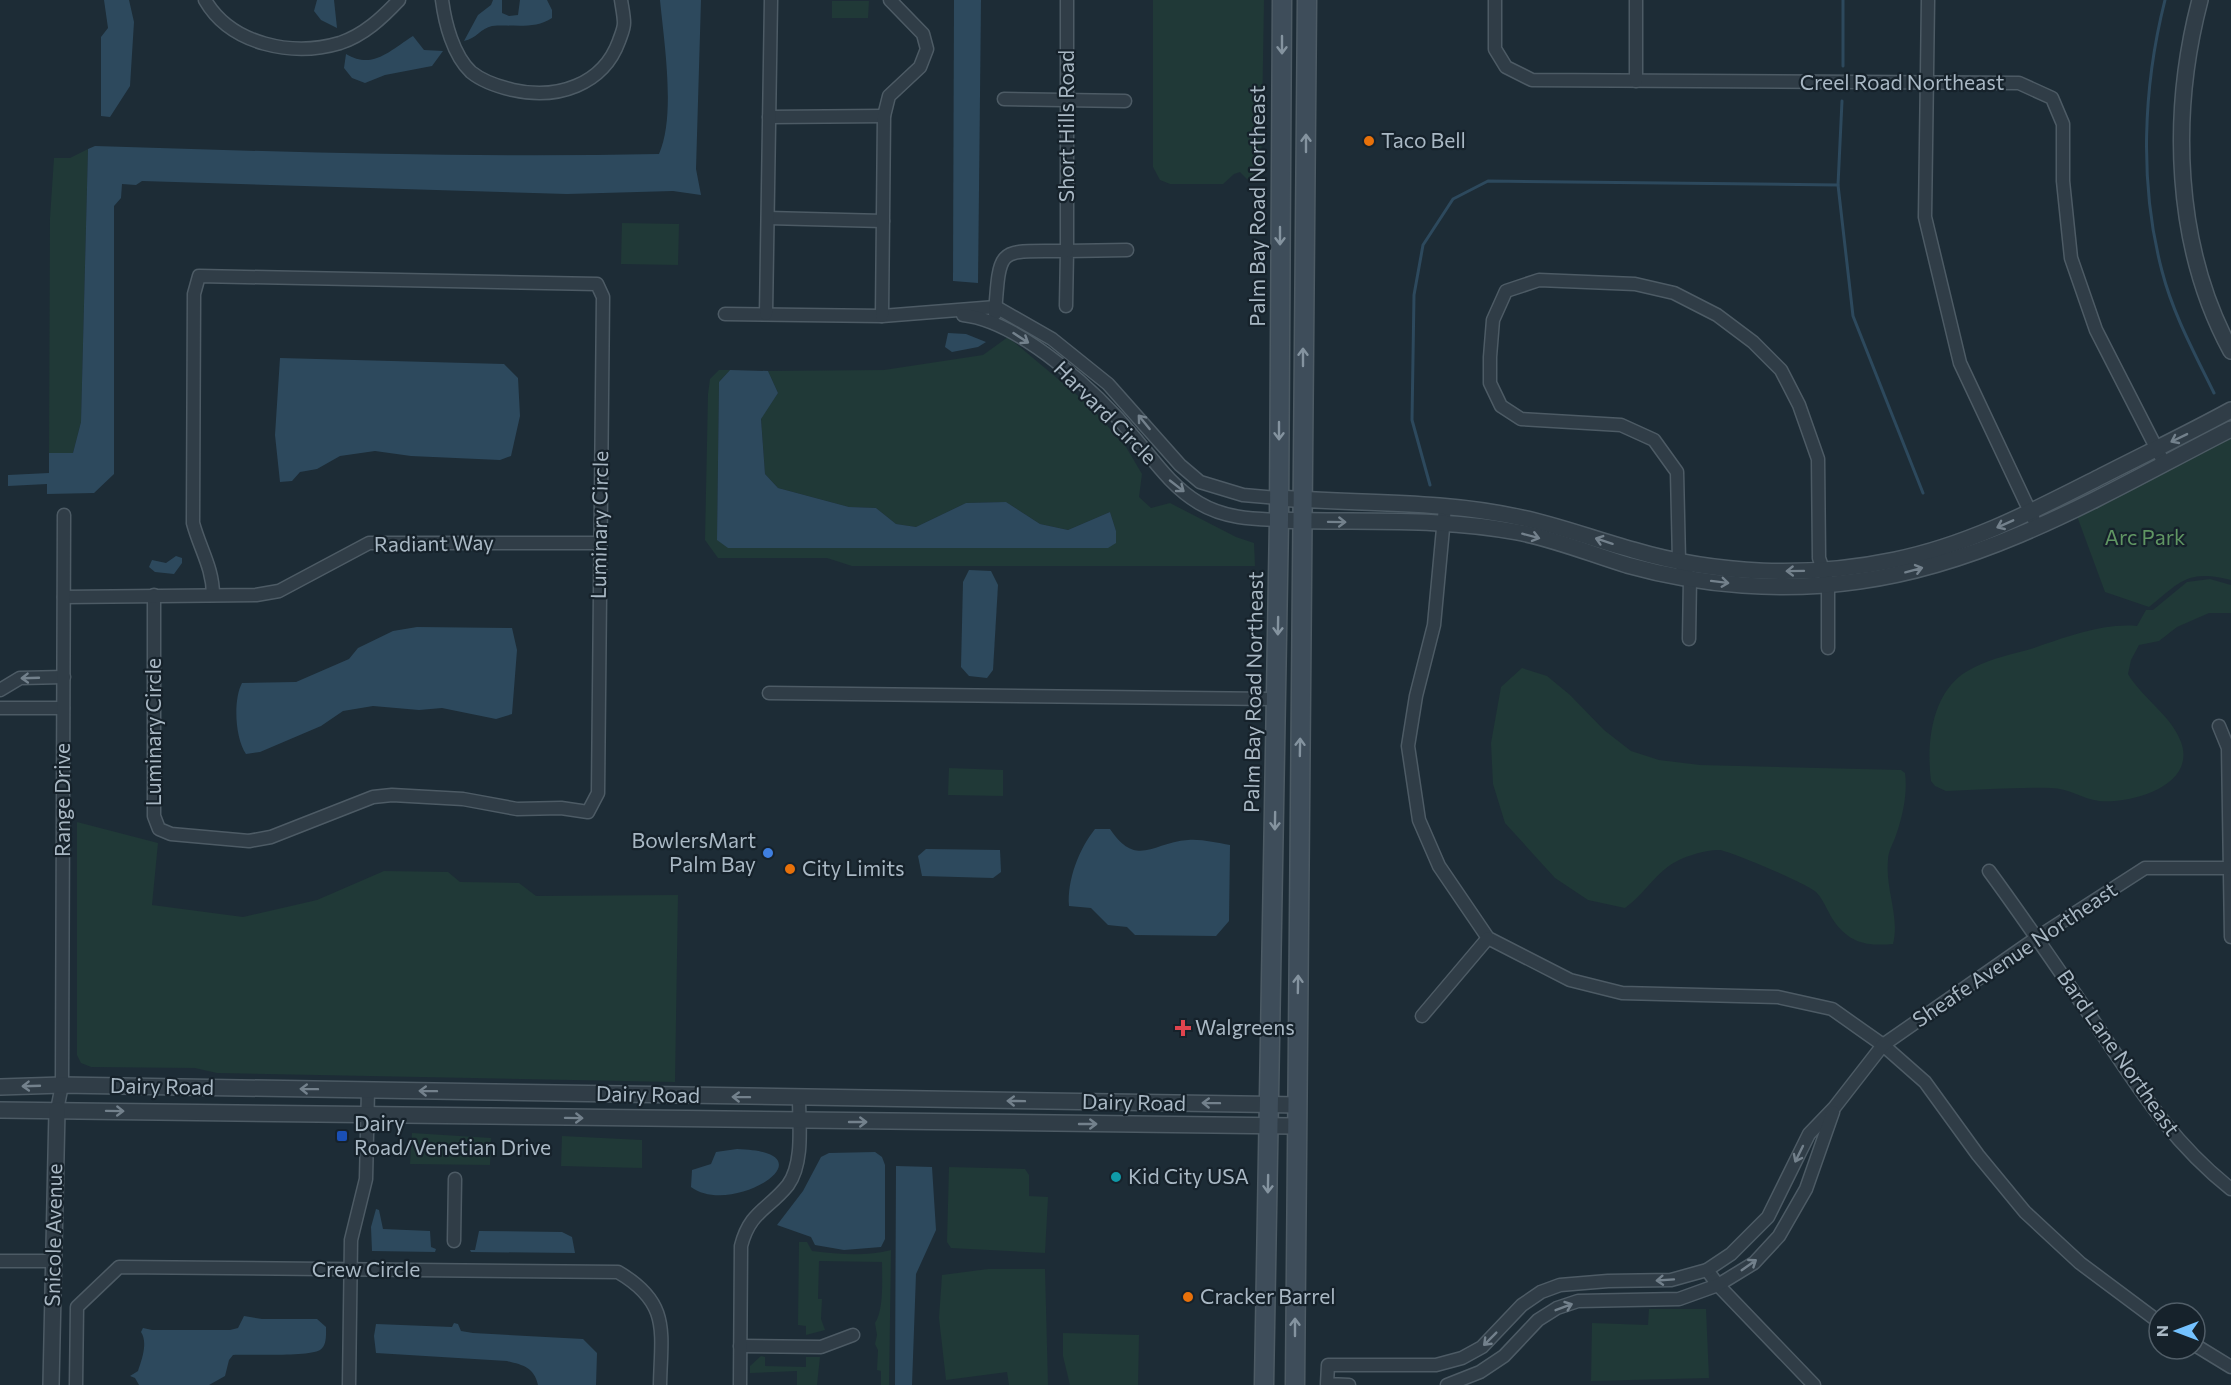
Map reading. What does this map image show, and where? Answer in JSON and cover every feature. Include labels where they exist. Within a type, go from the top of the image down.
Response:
[{"type":"main road","name":"Palm Bay Road Northeast","points":[[1264,1385],[1277,699],[1282,0]]},
{"type":"main road","points":[[1295,1385],[1307,0]]},
{"type":"main road","points":[[1281,156],[1298,179],[1306,179]]},
{"type":"main road","points":[[1281,190],[1294,202],[1305,223]]},
{"type":"main road","points":[[1277,699],[1290,707],[1300,721]]},
{"type":"street","points":[[205,0],[234,31],[261,43],[299,50],[340,42],[379,22],[399,0]]},
{"type":"street","points":[[442,0],[444,20],[455,47],[471,72],[498,87],[529,94],[559,91],[590,81],[613,57],[624,24],[621,0]]},
{"type":"street","points":[[766,314],[771,0]]},
{"type":"street","points":[[882,316],[884,116],[889,96],[920,67],[927,49],[923,34],[890,0]]},
{"type":"street","name":"Short Hills Road","points":[[1066,306],[1067,0]]},
{"type":"street","name":"Creel Road Northeast","points":[[1495,0],[1495,49],[1506,67],[1532,80],[2019,83],[2052,98],[2063,124],[2063,181],[2071,258],[2096,330],[2164,463]]},
{"type":"street","points":[[1636,0],[1636,81]]},
{"type":"street","points":[[1928,0],[1925,217],[1960,363],[2033,520]]},
{"type":"street","points":[[2200,0],[2189,43],[2181,121],[2186,209],[2206,296],[2231,351]]},
{"type":"street","points":[[1004,99],[1125,101]]},
{"type":"street","points":[[769,117],[884,116]]},
{"type":"street","points":[[768,218],[883,221]]},
{"type":"street","points":[[994,322],[998,269],[1002,258],[1013,252],[1127,250]]},
{"type":"street","name":"Luminary Circle","points":[[154,595],[154,816],[159,829],[171,834],[249,841],[271,837],[373,797],[392,795],[464,799],[517,809],[561,808],[588,812],[598,793],[603,297],[597,284],[533,280],[199,276],[194,294],[193,523],[198,544],[208,561],[213,595]]},
{"type":"street","points":[[1689,639],[1690,579],[1679,561],[1677,472],[1654,440],[1621,425],[1521,419],[1501,406],[1490,383],[1490,357],[1493,320],[1506,291],[1539,280],[1635,284],[1674,293],[1717,315],[1753,342],[1781,370],[1799,405],[1818,459],[1819,558],[1826,577],[1828,648]]},
{"type":"street","name":"Harvard Circle","points":[[725,314],[882,316],[996,307],[1052,339],[1108,384],[1180,465],[1200,482],[1243,495],[1279,498]]},
{"type":"street","name":"Harvard Circle","points":[[926,311],[981,317],[994,322],[1045,353],[1093,395],[1134,436],[1169,480],[1199,503],[1229,516],[1279,520]]},
{"type":"street","points":[[1279,498],[1445,514],[1522,518],[1679,561],[1826,577],[1896,575],[1954,560],[2033,520],[2156,449],[2231,410]]},
{"type":"street","points":[[2033,520],[2164,463],[2231,429]]},
{"type":"street","points":[[1279,520],[1302,521],[1445,514],[1520,532],[1629,565],[1690,579],[1770,587],[1826,577]]},
{"type":"street","points":[[1445,514],[1434,625],[1416,696],[1408,746],[1419,820],[1439,866],[1488,938],[1570,980],[1622,993],[1778,997],[1832,1009],[1883,1045],[1925,1082],[1978,1155],[2025,1212],[2080,1263],[2147,1313]]},
{"type":"street","name":"Range Drive","points":[[62,1085],[64,515]]},
{"type":"street","name":"Radiant Way","points":[[64,597],[213,595],[279,591],[369,543],[599,543]]},
{"type":"street","points":[[0,690],[20,678],[64,677]]},
{"type":"street","points":[[769,693],[1277,699]]},
{"type":"street","points":[[0,708],[63,708]]},
{"type":"street","points":[[2219,726],[2228,748],[2228,868],[2231,937]]},
{"type":"street","name":"Sheafe Avenue Northeast","points":[[1349,1385],[1328,1384],[1328,1365],[1413,1367],[1436,1365],[1462,1358],[1482,1347],[1522,1305],[1541,1292],[1560,1285],[1598,1281],[1671,1280],[1707,1270],[1731,1254],[1768,1217],[1809,1134],[1834,1108],[1883,1045],[2038,937],[2145,868],[2228,868]]},
{"type":"street","name":"Bard Lane Northeast","points":[[1989,871],[2038,937],[2160,1120],[2205,1168],[2231,1189]]},
{"type":"street","points":[[1422,1016],[1488,938]]},
{"type":"street","name":"Dairy Road","points":[[0,1087],[62,1085],[1297,1106]]},
{"type":"street","name":"Snicole Avenue","points":[[51,1385],[57,1110],[62,1085]]},
{"type":"street","points":[[349,1385],[351,1240],[366,1179],[368,1090]]},
{"type":"street","points":[[740,1385],[741,1246],[746,1226],[789,1184],[797,1167],[799,1098]]},
{"type":"street","points":[[915,1099],[940,1123]]},
{"type":"street","points":[[941,1100],[966,1123]]},
{"type":"street","name":"Sheafe Avenue Northeast","points":[[1448,1385],[1480,1372],[1504,1356],[1538,1320],[1557,1308],[1578,1301],[1679,1299],[1718,1285],[1754,1263],[1779,1236],[1806,1190],[1834,1108]]},
{"type":"street","name":"Dairy Road","points":[[0,1110],[799,1122],[1296,1126]]},
{"type":"street","points":[[454,1241],[455,1179]]},
{"type":"street","points":[[0,1261],[54,1261]]},
{"type":"street","name":"Crew Circle","points":[[76,1385],[77,1307],[119,1267],[618,1272],[645,1294],[659,1313],[660,1385]]},
{"type":"street","points":[[1707,1270],[1718,1285],[1814,1385]]},
{"type":"street","points":[[740,1346],[821,1347],[853,1335]]},
{"type":"street","points":[[2207,1352],[2231,1367]]},
{"type":"green space","points":[[1153,0],[1264,0],[1261,182],[1249,181],[1240,172],[1234,174],[1223,184],[1170,184],[1160,180],[1153,167]]},
{"type":"green space","points":[[832,1],[869,1],[868,18],[832,18]]},
{"type":"green space","points":[[88,149],[81,422],[73,453],[49,453],[50,218],[54,158],[70,158]]},
{"type":"green space","points":[[622,223],[679,224],[678,265],[621,264]]},
{"type":"green space","points":[[1008,337],[1089,405],[1126,447],[1142,474],[1139,497],[1151,508],[1170,503],[1236,537],[1254,543],[1255,566],[852,566],[827,558],[718,558],[705,540],[710,379],[719,370],[730,370],[719,382],[717,539],[1116,543],[1116,531],[1110,512],[1068,530],[1040,524],[1006,502],[966,503],[916,527],[896,524],[876,508],[849,507],[778,488],[765,474],[761,418],[778,393],[768,371],[884,370],[983,355]]},
{"type":"green space","name":"Arc Park","points":[[2231,436],[2231,580],[2205,576],[2195,577],[2178,584],[2149,607],[2105,592],[2074,508]]},
{"type":"green space","points":[[2210,579],[2231,585],[2231,613],[2209,613],[2177,627],[2159,641],[2139,645],[2131,660],[2128,674],[2164,715],[2181,742],[2183,757],[2179,770],[2171,781],[2143,795],[2128,799],[2099,801],[2051,788],[1946,791],[1935,786],[1931,781],[1931,733],[1935,717],[1948,688],[1959,677],[1973,668],[2003,656],[2072,635],[2111,627],[2137,626],[2146,610],[2153,610],[2187,582]]},
{"type":"green space","points":[[1522,668],[1547,676],[1570,695],[1604,730],[1631,751],[1659,760],[1700,765],[1901,770],[1905,773],[1906,781],[1904,806],[1888,860],[1888,882],[1895,924],[1893,944],[1876,945],[1854,940],[1836,924],[1816,892],[1770,869],[1720,850],[1693,854],[1671,865],[1625,908],[1588,900],[1555,878],[1505,823],[1493,784],[1491,743],[1501,687]]},
{"type":"green space","points":[[949,768],[1003,770],[1003,796],[948,795]]},
{"type":"green space","points":[[77,822],[158,843],[152,905],[243,917],[317,900],[384,871],[448,872],[460,882],[519,883],[536,896],[678,895],[675,1082],[217,1073],[195,1068],[91,1067],[81,1063],[77,1055]]},
{"type":"green space","points":[[412,1133],[491,1138],[490,1165],[410,1164]]},
{"type":"green space","points":[[562,1136],[642,1140],[642,1168],[561,1166]]},
{"type":"green space","points":[[949,1167],[1025,1169],[1029,1175],[1029,1196],[1048,1197],[1045,1253],[951,1248],[947,1242]]},
{"type":"green space","points":[[799,1242],[807,1242],[812,1251],[832,1253],[862,1254],[891,1250],[889,1385],[881,1385],[881,1371],[877,1370],[878,1350],[875,1344],[877,1335],[875,1323],[881,1302],[882,1262],[819,1261],[818,1299],[822,1299],[821,1319],[825,1330],[806,1335],[806,1326],[798,1325]]},
{"type":"green space","points":[[988,1269],[1045,1269],[1048,1385],[1009,1385],[1007,1372],[946,1380],[939,1318],[942,1275]]},
{"type":"green space","points":[[1649,1309],[1706,1309],[1709,1378],[1591,1381],[1592,1323],[1648,1325]]},
{"type":"green space","points":[[1063,1333],[1139,1335],[1138,1385],[1070,1385],[1063,1356]]},
{"type":"green space","points":[[761,1356],[765,1357],[765,1366],[806,1367],[806,1357],[820,1357],[817,1385],[797,1385],[797,1371],[750,1373],[750,1366]]},
{"type":"water","points":[[104,0],[129,0],[134,22],[130,86],[110,117],[101,116],[101,37],[108,28]]},
{"type":"water","points":[[317,0],[334,0],[337,28],[321,20],[314,11]]},
{"type":"water","points":[[493,0],[502,0],[502,13],[509,16],[518,15],[520,0],[547,0],[552,10],[552,18],[531,25],[492,26],[464,41],[478,15],[491,5]]},
{"type":"water","points":[[660,0],[701,0],[696,169],[701,195],[673,191],[567,194],[142,181],[136,185],[122,184],[121,198],[114,206],[114,474],[94,493],[47,494],[47,484],[8,486],[8,475],[49,473],[49,453],[73,453],[81,422],[88,149],[95,146],[448,155],[659,154],[667,120],[668,100]]},
{"type":"water","points":[[954,0],[981,0],[978,283],[953,281]]},
{"type":"water","points":[[413,36],[424,50],[443,51],[432,66],[385,75],[365,83],[352,78],[344,68],[346,54],[364,60],[381,57]]},
{"type":"water","points":[[948,333],[966,334],[986,342],[978,347],[952,352],[945,347]]},
{"type":"water","points":[[280,358],[504,364],[518,378],[520,416],[511,456],[500,460],[411,456],[375,451],[340,456],[317,469],[300,472],[292,481],[280,482],[275,435]]},
{"type":"water","points":[[730,370],[768,371],[778,393],[761,419],[765,474],[778,488],[849,507],[876,508],[896,524],[916,527],[966,503],[1006,502],[1040,524],[1068,530],[1110,512],[1116,531],[1116,543],[1108,548],[728,548],[717,540],[719,382]]},
{"type":"water","points":[[176,556],[182,558],[182,563],[174,574],[155,572],[149,567],[152,560],[166,563]]},
{"type":"water","points":[[969,570],[991,571],[998,585],[993,670],[987,678],[969,676],[961,667],[963,582]]},
{"type":"water","points":[[417,627],[512,628],[517,650],[512,714],[496,719],[442,708],[419,710],[373,706],[343,711],[321,726],[260,752],[246,754],[239,739],[236,719],[237,699],[242,683],[296,682],[349,659],[358,648],[393,631]]},
{"type":"water","points":[[1095,829],[1110,829],[1120,841],[1137,851],[1188,840],[1230,845],[1229,921],[1216,936],[1135,935],[1127,927],[1108,925],[1091,908],[1069,906],[1070,886],[1075,865]]},
{"type":"water","points":[[926,849],[1000,850],[1001,872],[993,878],[922,876],[918,856]]},
{"type":"water","points":[[737,1149],[765,1153],[778,1161],[777,1171],[767,1181],[730,1195],[709,1194],[691,1187],[692,1170],[711,1164],[716,1152]]},
{"type":"water","points":[[875,1152],[882,1157],[885,1165],[885,1239],[881,1247],[844,1250],[815,1245],[811,1237],[777,1225],[803,1191],[821,1157],[829,1153]]},
{"type":"water","points":[[896,1166],[932,1167],[936,1230],[916,1274],[912,1385],[895,1385]]},
{"type":"water","points":[[376,1209],[379,1210],[383,1229],[430,1231],[431,1247],[436,1249],[435,1252],[372,1251],[371,1227]]},
{"type":"water","points":[[479,1231],[562,1232],[572,1237],[575,1253],[471,1252],[470,1250],[475,1250]]},
{"type":"water","points":[[244,1316],[262,1319],[317,1319],[326,1327],[325,1343],[320,1350],[304,1354],[233,1355],[229,1360],[225,1376],[209,1385],[139,1385],[135,1378],[130,1376],[138,1371],[143,1356],[144,1341],[141,1332],[143,1328],[230,1330],[238,1328]]},
{"type":"water","points":[[454,1323],[458,1324],[461,1331],[473,1333],[583,1339],[597,1353],[596,1385],[538,1385],[531,1371],[507,1361],[376,1353],[374,1336],[376,1324],[452,1327]]},
{"type":"waterway","points":[[1843,0],[1843,66]]},
{"type":"waterway","points":[[2165,0],[2148,101],[2147,170],[2150,204],[2162,271],[2172,303],[2214,393]]},
{"type":"waterway","points":[[1842,101],[1838,185],[1853,316],[1923,493]]},
{"type":"waterway","points":[[1430,485],[1412,420],[1414,295],[1423,245],[1453,199],[1488,181],[1838,185]]},
{"type":"place","name":"Taco Bell","points":[[1369,141]]},
{"type":"place","name":"BowlersMart Palm Bay","points":[[768,853]]},
{"type":"place","name":"City Limits","points":[[790,869]]},
{"type":"place","name":"Walgreens","points":[[1183,1028]]},
{"type":"place","name":"Dairy Road/Venetian Drive","points":[[342,1136]]},
{"type":"place","name":"Kid City USA","points":[[1116,1177]]},
{"type":"place","name":"Cracker Barrel","points":[[1188,1297]]}]
